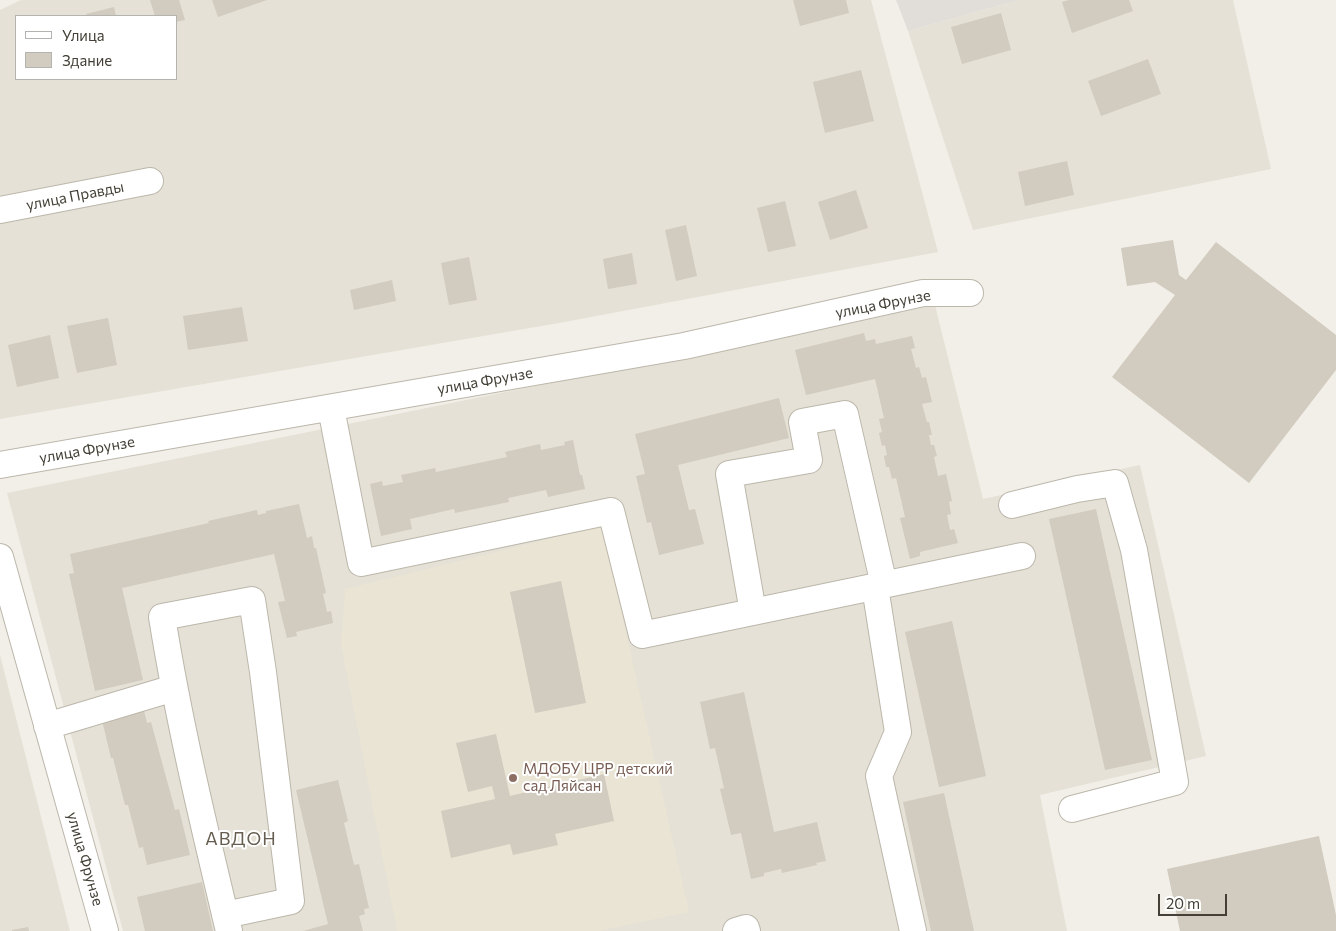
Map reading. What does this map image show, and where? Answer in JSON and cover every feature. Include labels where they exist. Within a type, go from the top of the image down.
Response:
[{"type":"street","name":"улица Правды","points":[[0,210],[150,181]]},
{"type":"street","name":"улица Фрунзе","points":[[0,465],[684,346],[923,294],[970,293]]},
{"type":"street","points":[[331,408],[361,563],[611,511],[642,636],[1022,556]]},
{"type":"street","points":[[753,612],[729,474],[809,460],[802,422],[845,414],[879,586],[898,732],[879,776],[913,931]]},
{"type":"street","points":[[1012,505],[1077,488],[1115,483],[1134,550],[1176,782],[1072,809]]},
{"type":"street","name":"улица Фрунзе","points":[[0,557],[105,931]]},
{"type":"street","points":[[252,600],[263,672],[291,901],[227,923],[174,688],[162,617],[252,600]]},
{"type":"street","points":[[47,726],[174,688]]},
{"type":"street","points":[[736,931],[746,928],[747,931]]},
{"type":"shaded area","points":[[21,0],[871,0],[938,252],[559,323],[0,419],[0,10]]},
{"type":"shaded area","points":[[896,0],[1019,0],[908,31]]},
{"type":"shaded area","points":[[1019,0],[1233,0],[1271,169],[973,230],[908,31]]},
{"type":"shaded area","points":[[935,305],[983,499],[1140,465],[1206,756],[1040,795],[1067,931],[123,931],[7,493]]},
{"type":"shaded area","name":"МДОБУ ЦРР детский сад Ляйсан","points":[[602,526],[689,912],[599,931],[397,931],[341,644],[345,589]]},
{"type":"shaded area","points":[[0,655],[70,931],[0,931]]},
{"type":"building","points":[[150,0],[179,0],[185,20],[178,22],[178,15],[155,15]]},
{"type":"building","points":[[212,0],[267,0],[218,17]]},
{"type":"building","points":[[793,0],[846,0],[849,13],[800,26]]},
{"type":"building","points":[[1069,0],[1129,0],[1133,11],[1072,33],[1062,2]]},
{"type":"building","points":[[114,7],[116,15],[86,15]]},
{"type":"building","points":[[1001,13],[1011,50],[962,64],[951,27]]},
{"type":"building","points":[[1148,59],[1161,94],[1101,116],[1088,81]]},
{"type":"building","points":[[861,70],[874,121],[825,133],[813,82]]},
{"type":"building","points":[[1067,161],[1074,195],[1025,206],[1018,172]]},
{"type":"building","points":[[856,190],[868,228],[830,240],[818,202]]},
{"type":"building","points":[[785,201],[796,246],[768,252],[757,208]]},
{"type":"building","points":[[686,225],[697,276],[676,281],[665,230]]},
{"type":"building","points":[[1173,240],[1179,275],[1186,280],[1216,242],[1336,335],[1336,370],[1249,483],[1112,377],[1175,295],[1155,282],[1127,286],[1121,248]]},
{"type":"building","points":[[632,253],[637,284],[608,289],[603,259]]},
{"type":"building","points":[[469,257],[477,300],[449,305],[441,263]]},
{"type":"building","points":[[392,280],[396,301],[354,310],[350,290]]},
{"type":"building","points":[[242,307],[248,341],[188,350],[183,316]]},
{"type":"building","points":[[108,318],[117,365],[77,373],[67,326]]},
{"type":"building","points":[[864,333],[866,341],[875,339],[876,344],[912,336],[915,348],[911,349],[916,368],[919,367],[922,378],[926,377],[932,402],[922,404],[932,435],[929,435],[931,445],[934,445],[937,456],[934,457],[938,476],[946,474],[952,501],[949,502],[951,514],[947,515],[950,530],[954,529],[958,543],[920,552],[920,556],[910,559],[900,518],[905,517],[896,478],[892,479],[889,467],[886,467],[884,456],[887,455],[885,445],[882,446],[879,433],[882,432],[879,419],[884,418],[875,379],[806,395],[795,350]]},
{"type":"building","points":[[50,335],[59,378],[17,387],[8,345]]},
{"type":"building","points":[[779,398],[789,438],[678,465],[689,510],[695,509],[704,544],[659,555],[651,522],[647,523],[636,476],[645,474],[635,434]]},
{"type":"building","points":[[573,440],[580,475],[582,475],[585,489],[548,497],[546,490],[508,498],[509,502],[455,513],[454,509],[410,519],[412,529],[381,536],[370,484],[382,481],[383,486],[403,482],[401,475],[435,468],[436,472],[507,457],[505,452],[540,444],[541,450],[565,445],[564,442]]},
{"type":"building","points":[[299,504],[307,538],[312,536],[314,548],[316,548],[326,593],[323,594],[327,612],[331,611],[333,623],[296,632],[297,636],[287,638],[278,602],[285,601],[274,554],[122,588],[143,680],[95,691],[69,574],[74,573],[70,554],[209,523],[208,521],[257,510],[258,515],[266,513],[266,511]]},
{"type":"building","points":[[1096,509],[1152,760],[1105,770],[1049,519]]},
{"type":"building","points":[[561,581],[586,703],[535,713],[510,592]]},
{"type":"building","points":[[952,621],[986,776],[939,787],[905,632]]},
{"type":"building","points":[[744,692],[774,832],[817,822],[826,861],[782,873],[781,869],[764,873],[764,876],[751,879],[741,833],[731,835],[720,789],[724,788],[715,748],[710,749],[700,702]]},
{"type":"building","points":[[142,703],[147,723],[151,722],[175,810],[179,809],[190,855],[147,865],[143,847],[139,848],[128,805],[125,805],[102,720]]},
{"type":"building","points":[[496,734],[510,796],[604,774],[614,821],[555,834],[558,845],[513,855],[510,844],[451,858],[441,811],[495,799],[492,786],[468,792],[456,743]]},
{"type":"building","points":[[338,780],[348,821],[344,823],[354,865],[359,864],[369,908],[364,909],[365,914],[359,916],[363,931],[303,931],[328,924],[296,790]]},
{"type":"building","points":[[944,793],[974,931],[931,931],[903,802]]},
{"type":"building","points":[[1319,836],[1336,915],[1336,931],[1180,931],[1167,869]]},
{"type":"building","points":[[202,882],[213,931],[145,931],[137,897]]},
{"type":"building","points":[[28,927],[29,931],[12,931],[12,930]]},
{"type":"place","name":"МДОБУ ЦРР детский сад Ляйсан","points":[[513,778]]},
{"type":"district","name":"АВДОН","points":[[241,839]]}]
